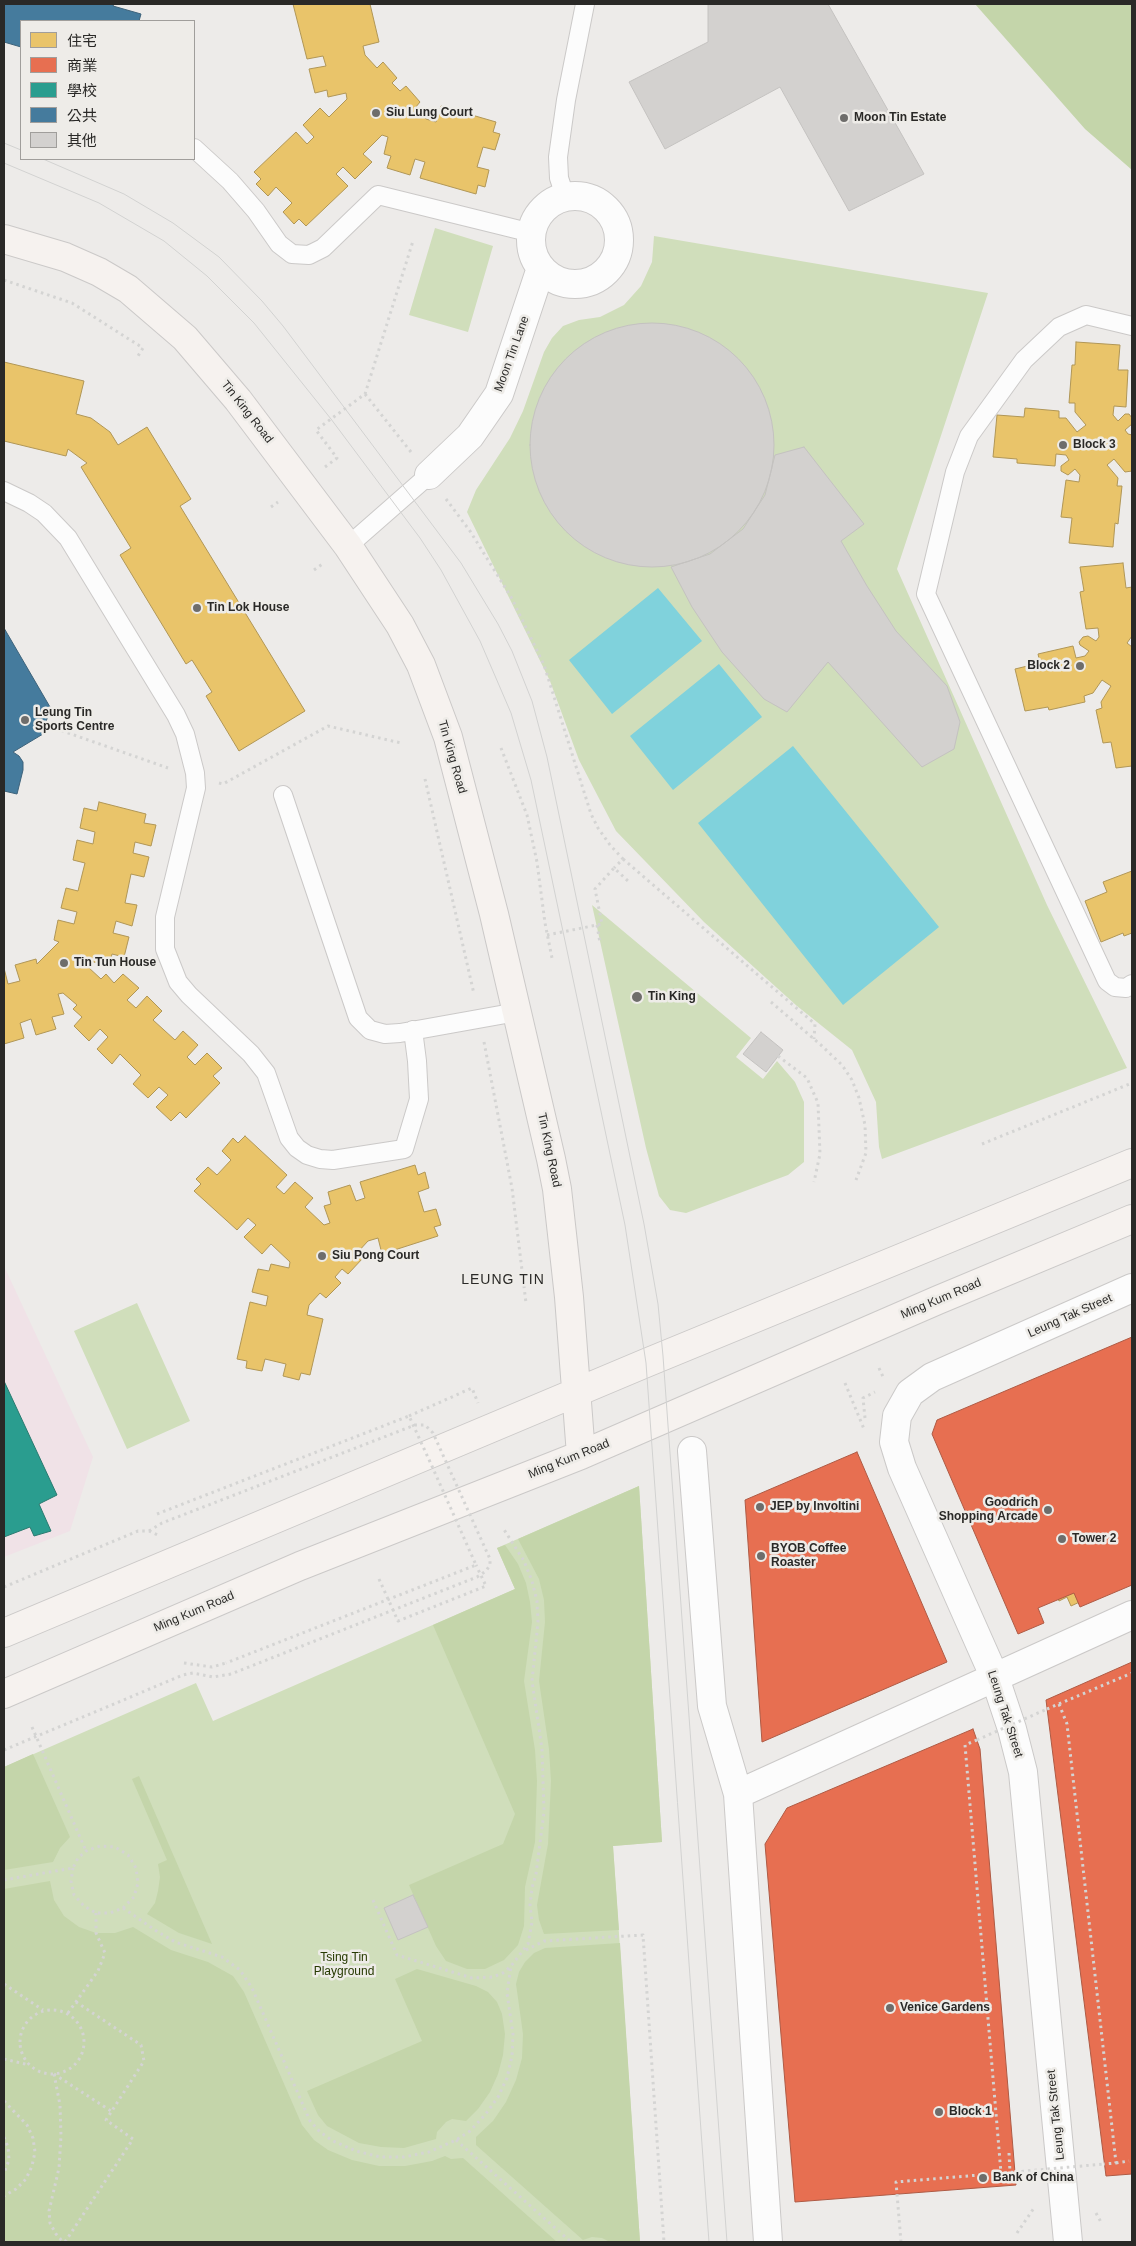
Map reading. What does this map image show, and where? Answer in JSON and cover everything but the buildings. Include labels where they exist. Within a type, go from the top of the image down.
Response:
[{"type":"main road","name":"Tin King Road","points":[[4,238],[65,257],[99,272],[136,295],[185,338],[209,364],[348,546],[400,625],[421,666],[450,746],[517,1012],[557,1188],[569,1297],[581,1455]]},
{"type":"main road","points":[[4,1633],[576,1393],[1132,1163]]},
{"type":"main road","name":"Ming Kum Road","points":[[4,1694],[300,1566],[581,1455],[938,1300],[1132,1219]]},
{"type":"street","points":[[565,196],[581,196],[595,200],[609,211],[616,225],[619,240],[616,255],[608,268],[597,278],[583,283],[567,283],[553,278],[541,268],[534,255],[531,240],[532,233],[533,225],[540,212],[551,202],[565,196]]},
{"type":"street","name":"Moon Tin Lane","points":[[429,475],[470,436],[499,394],[541,268]]},
{"type":"street","name":"Leung Tak Street","points":[[1068,2242],[1023,1772],[1012,1729],[984,1683],[902,1468],[894,1442],[897,1416],[910,1393],[932,1377],[1132,1288]]},
{"type":"street","points":[[692,1451],[712,1706],[738,1794],[768,2242]]},
{"type":"street","points":[[738,1794],[1132,1615]]},
{"type":"lane","points":[[565,196],[559,178],[558,157],[566,100],[585,4]]},
{"type":"lane","points":[[195,149],[230,181],[256,211],[279,244],[292,254],[309,255],[323,248],[378,195],[532,233]]},
{"type":"lane","points":[[1132,326],[1086,316],[1059,327],[1024,360],[969,436],[955,472],[926,594],[1107,981],[1115,987],[1126,988],[1132,984]]},
{"type":"lane","points":[[348,546],[429,475]]},
{"type":"lane","points":[[4,491],[44,512],[68,538],[176,715],[185,734],[192,754],[196,778],[193,802],[165,917],[165,949],[178,982],[189,995],[251,1054],[266,1073],[289,1138],[296,1148],[320,1160],[333,1160],[404,1149],[419,1099],[413,1030]]},
{"type":"lane","points":[[283,795],[358,1018],[370,1030],[385,1034],[517,1012]]},
{"type":"path","points":[[302,485],[337,458],[316,430],[365,394],[414,240]]},
{"type":"path","points":[[4,280],[72,302],[143,348],[138,356]]},
{"type":"path","points":[[365,394],[429,475],[470,531],[511,598],[544,665],[591,814],[606,840],[623,859],[815,1024],[814,1039]]},
{"type":"path","points":[[314,570],[324,563],[329,570]]},
{"type":"path","points":[[36,722],[196,778],[224,784],[328,726],[401,743]]},
{"type":"path","points":[[500,748],[528,815],[552,958]]},
{"type":"path","points":[[425,776],[480,1019],[512,1188],[526,1303]]},
{"type":"path","points":[[547,935],[602,924],[595,889],[623,859]]},
{"type":"path","points":[[614,868],[628,881]]},
{"type":"path","points":[[596,925],[600,943]]},
{"type":"path","points":[[771,1002],[842,1065],[852,1080],[859,1098],[865,1125],[866,1152],[856,1180]]},
{"type":"path","points":[[778,1056],[807,1078],[818,1103],[820,1154],[814,1182]]},
{"type":"path","points":[[982,1144],[1132,1083]]},
{"type":"path","points":[[845,1383],[866,1432],[863,1398]]},
{"type":"path","points":[[157,1514],[409,1416],[472,1388],[481,1409]]},
{"type":"path","points":[[379,1579],[398,1621],[486,1586],[409,1416]]},
{"type":"path","points":[[4,1750],[183,1675],[194,1673],[213,1677],[230,1674],[477,1577],[490,1566],[490,1559],[433,1434],[425,1425],[414,1425],[162,1523],[149,1531]]},
{"type":"path","points":[[373,1900],[397,1955],[472,1978],[493,1977],[511,1966],[521,1953],[531,1933],[532,1888],[536,1874],[544,1812],[542,1750],[532,1681],[538,1622],[537,1601],[524,1561],[503,1528]]},
{"type":"path","points":[[184,1663],[212,1667],[226,1663],[476,1565]]},
{"type":"path","points":[[1001,2173],[965,1745],[1132,1673]]},
{"type":"path","points":[[984,1683],[986,1719],[991,1738]]},
{"type":"path","points":[[1059,1704],[1067,1724],[1116,2163]]},
{"type":"path","points":[[32,1727],[86,1851]]},
{"type":"path","points":[[100,1846],[115,1848],[128,1855],[136,1868],[138,1883],[134,1897],[123,1908],[110,1913],[96,1912],[84,1906],[74,1895],[71,1881],[73,1868],[78,1858],[86,1851],[100,1846]]},
{"type":"path","points":[[4,1880],[73,1868]]},
{"type":"path","points":[[123,1908],[175,1942],[222,1957],[240,1970],[252,1988],[310,2121],[320,2132],[333,2141],[364,2153],[380,2156],[404,2157],[428,2152],[456,2140],[470,2131],[498,2097],[507,2078],[512,2056],[513,2034],[507,1993],[511,1966]]},
{"type":"path","points":[[68,2013],[98,1972],[105,1953],[96,1933],[96,1912]]},
{"type":"path","points":[[521,1953],[544,1941],[643,1935],[664,2242]]},
{"type":"path","points":[[4,1984],[43,2010]]},
{"type":"path","points":[[54,2074],[60,2105],[61,2136],[59,2168],[49,2211],[50,2223],[56,2234],[64,2242],[133,2139],[106,2120],[144,2061],[141,2045],[76,2002]]},
{"type":"path","points":[[54,2074],[67,2070],[78,2061],[84,2049],[84,2035],[78,2022],[68,2013],[56,2009],[43,2010],[31,2016],[23,2027],[19,2040],[22,2054],[30,2065],[40,2072],[54,2074],[111,2111]]},
{"type":"path","points":[[4,2059],[30,2065]]},
{"type":"path","points":[[4,2101],[27,2125],[33,2138],[35,2152],[32,2166],[26,2179],[16,2189],[4,2196]]},
{"type":"path","points":[[4,2137],[8,2146],[9,2160],[4,2173]]},
{"type":"path","points":[[456,2140],[571,2242]]},
{"type":"path","points":[[1008,2153],[1010,2172]]},
{"type":"path","points":[[901,2242],[896,2182],[1129,2161]]},
{"type":"path","points":[[1037,2168],[1038,2177]]},
{"type":"path","points":[[1017,2233],[1032,2214],[1035,2206]]},
{"type":"shaded area","points":[[4,1266],[93,1457],[70,1531],[4,1557]]},
{"type":"green space","points":[[975,4],[1132,4],[1132,170],[1085,129]]},
{"type":"green space","points":[[435,228],[493,246],[468,332],[409,315]]},
{"type":"green space","points":[[654,236],[988,293],[897,569],[1047,905],[1127,1068],[882,1159],[879,1147],[876,1102],[852,1050],[797,1006],[704,922],[616,831],[579,760],[550,681],[467,512],[476,490],[510,438],[523,411],[544,352],[552,338],[563,326],[579,320],[600,317],[624,305],[641,286],[652,262]]},
{"type":"green space","points":[[592,905],[751,1038],[736,1057],[763,1079],[777,1061],[795,1082],[804,1102],[804,1162],[788,1175],[686,1213],[670,1210],[659,1196],[646,1148]]},
{"type":"green space","points":[[137,1303],[190,1421],[127,1449],[74,1331]]},
{"type":"green space","name":"Tsing Tin Playground","points":[[639,1486],[662,1842],[613,1846],[640,2242],[4,2242],[4,1767],[196,1683],[213,1721],[515,1589],[497,1548]]},
{"type":"green space","points":[[639,1486],[662,1842],[613,1846],[619,1930],[544,1934],[539,1920],[537,1905],[548,1844],[551,1781],[549,1749],[539,1681],[545,1622],[544,1600],[539,1579],[518,1539]]},
{"type":"green space","points":[[505,1545],[518,1564],[526,1583],[530,1602],[532,1622],[524,1681],[535,1750],[537,1781],[535,1842],[525,1887],[524,1926],[518,1945],[504,1960],[485,1969],[467,1969],[446,1961],[436,1946],[409,1885],[503,1844],[515,1814],[433,1625],[515,1589],[497,1548]]},
{"type":"green space","points":[[33,1754],[70,1837],[60,1848],[53,1862],[4,1870],[4,1767]]},
{"type":"green space","points":[[139,1776],[212,1944],[179,1933],[147,1914],[155,1903],[158,1891],[160,1877],[158,1864],[167,1860],[132,1779]]},
{"type":"green space","points":[[50,1881],[54,1900],[64,1916],[79,1927],[96,1933],[115,1933],[133,1927],[171,1950],[208,1962],[233,1976],[244,1992],[302,2125],[314,2140],[328,2150],[352,2160],[379,2166],[405,2166],[432,2161],[445,2156],[451,2159],[463,2158],[557,2242],[4,2242],[4,1889]]},
{"type":"green space","points":[[620,1943],[640,2242],[610,2242],[602,2238],[592,2237],[583,2240],[476,2145],[476,2137],[493,2121],[506,2102],[516,2080],[522,2058],[523,2034],[516,1984],[519,1972],[525,1962],[534,1953],[545,1948]]},
{"type":"green space","points":[[417,1969],[476,1986],[488,1992],[497,2002],[502,2014],[505,2034],[503,2055],[498,2074],[490,2092],[478,2109],[466,2121],[452,2119],[446,2122],[437,2132],[436,2139],[404,2148],[381,2147],[359,2143],[327,2126],[318,2115],[307,2091],[422,2041],[395,1979]]},
{"type":"water","points":[[658,588],[702,641],[612,714],[569,660]]},
{"type":"water","points":[[719,664],[762,717],[673,790],[630,736]]},
{"type":"water","points":[[793,746],[939,927],[843,1005],[698,823]]},
{"type":"tram line","points":[[4,143],[20,150]]},
{"type":"tram line","points":[[45,160],[124,194],[173,223],[219,257],[262,301],[283,326],[461,563],[512,651],[532,701],[547,757],[644,1224],[658,1304],[727,2242]]},
{"type":"tram line","points":[[4,163],[99,203],[164,241],[207,276],[254,323],[331,419],[420,538],[441,570],[480,641],[511,713],[531,780],[625,1225],[646,1363],[709,2242]]},
{"type":"place","name":"Siu Lung Court","points":[[376,113]]},
{"type":"place","name":"Moon Tin Estate","points":[[844,118]]},
{"type":"place","name":"Block 3","points":[[1063,445]]},
{"type":"place","name":"Tin Lok House","points":[[197,608]]},
{"type":"place","name":"Block 2","points":[[1080,666]]},
{"type":"place","name":"Leung Tin Sports Centre","points":[[25,720]]},
{"type":"place","name":"Tin Tun House","points":[[64,963]]},
{"type":"place","name":"Tin King","points":[[637,997]]},
{"type":"place","name":"Siu Pong Court","points":[[322,1256]]},
{"type":"place","name":"JEP by Involtini","points":[[760,1507]]},
{"type":"place","name":"Goodrich Shopping Arcade","points":[[1048,1510]]},
{"type":"place","name":"Tower 2","points":[[1062,1539]]},
{"type":"place","name":"BYOB Coffee Roaster","points":[[761,1556]]},
{"type":"place","name":"Venice Gardens","points":[[890,2008]]},
{"type":"place","name":"Block 1","points":[[939,2112]]},
{"type":"place","name":"Bank of China","points":[[983,2178]]},
{"type":"district","name":"LEUNG TIN","points":[[503,1280]]}]
